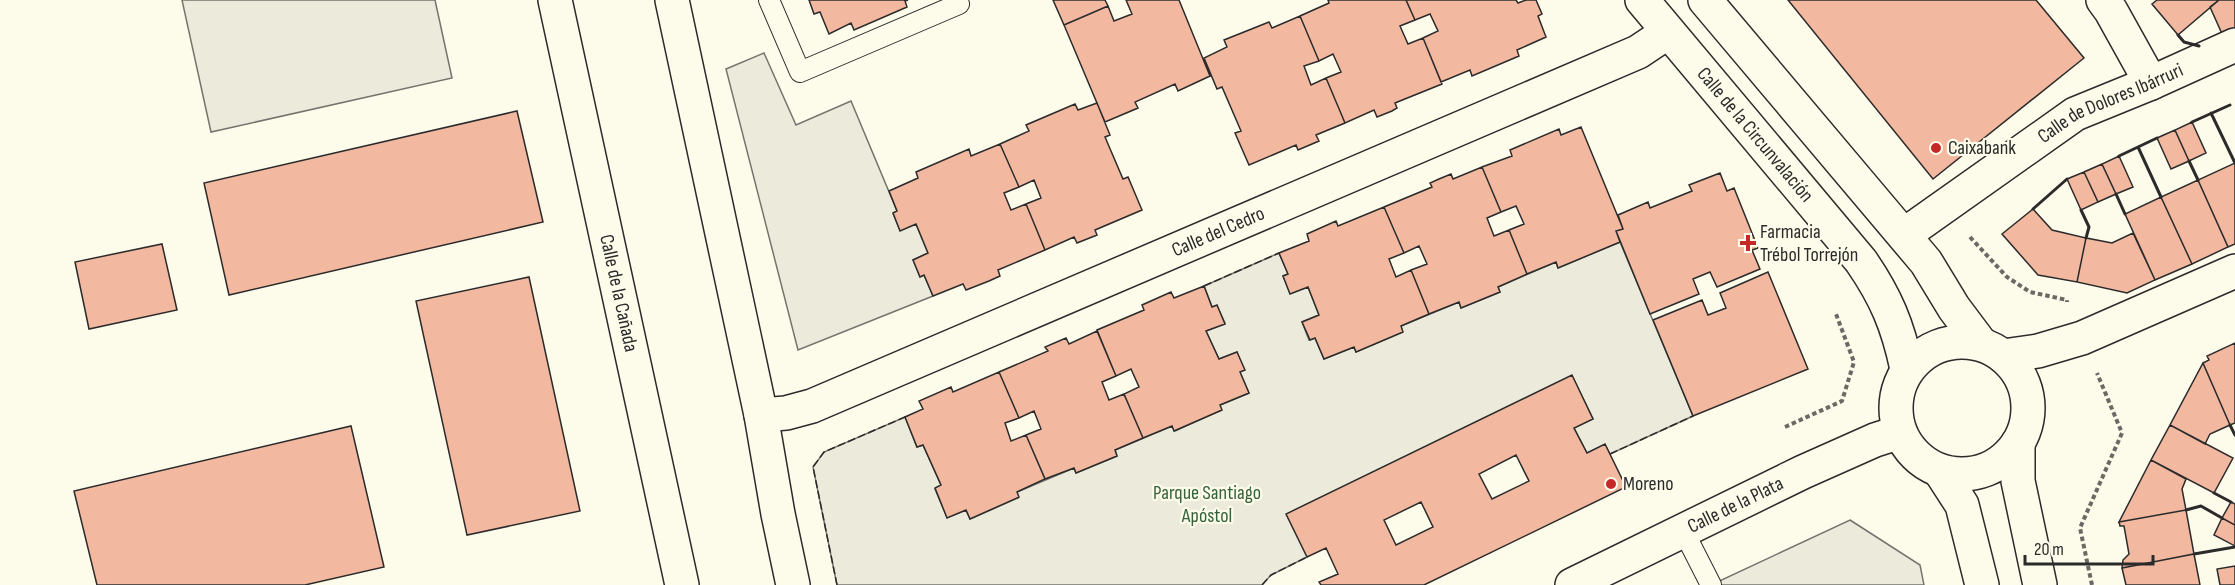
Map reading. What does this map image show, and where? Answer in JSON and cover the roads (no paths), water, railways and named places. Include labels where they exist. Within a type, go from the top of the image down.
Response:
[{"type":"street","name":"Calle de la Cañada","points":[[555,0],[682,585]]},
{"type":"street","points":[[672,0],[761,415],[793,585]]},
{"type":"street","name":"Calle de la Circunvalación","points":[[1642,0],[1880,288],[1900,334],[1908,369]]},
{"type":"street","points":[[1705,0],[1926,262],[1954,308],[1992,350],[2019,373],[2028,397],[2027,420],[2018,443],[2018,481],[2040,585]]},
{"type":"street","points":[[2103,0],[2151,83]]},
{"type":"street","name":"Calle del Cedro","points":[[761,415],[812,406],[1638,52],[1668,32]]},
{"type":"street","name":"Calle de Dolores Ibárruri","points":[[1904,235],[2075,114],[2235,45]]},
{"type":"street","points":[[1982,585],[1962,506],[1940,471],[1916,455],[1900,432],[1895,411],[1898,389],[1908,369],[1928,350],[1954,342],[1992,350],[2037,351],[2082,338],[2235,271]]},
{"type":"street","name":"Calle de la Plata","points":[[1572,585],[1803,472],[1875,440],[1900,432]]},
{"type":"street","points":[[1940,471],[1969,474],[1997,464],[2018,443]]},
{"type":"lane","points":[[769,0],[800,72],[959,4]]},
{"type":"lane","points":[[1684,532],[1711,585]]},
{"type":"place","name":"Caixabank","points":[[1936,148]]},
{"type":"place","name":"Farmacia Trébol Torrejón","points":[[1748,243]]},
{"type":"place","name":"Moreno","points":[[1611,484]]},
{"type":"park label","name":"Parque Santiago Apóstol","points":[[1207,504]]}]
